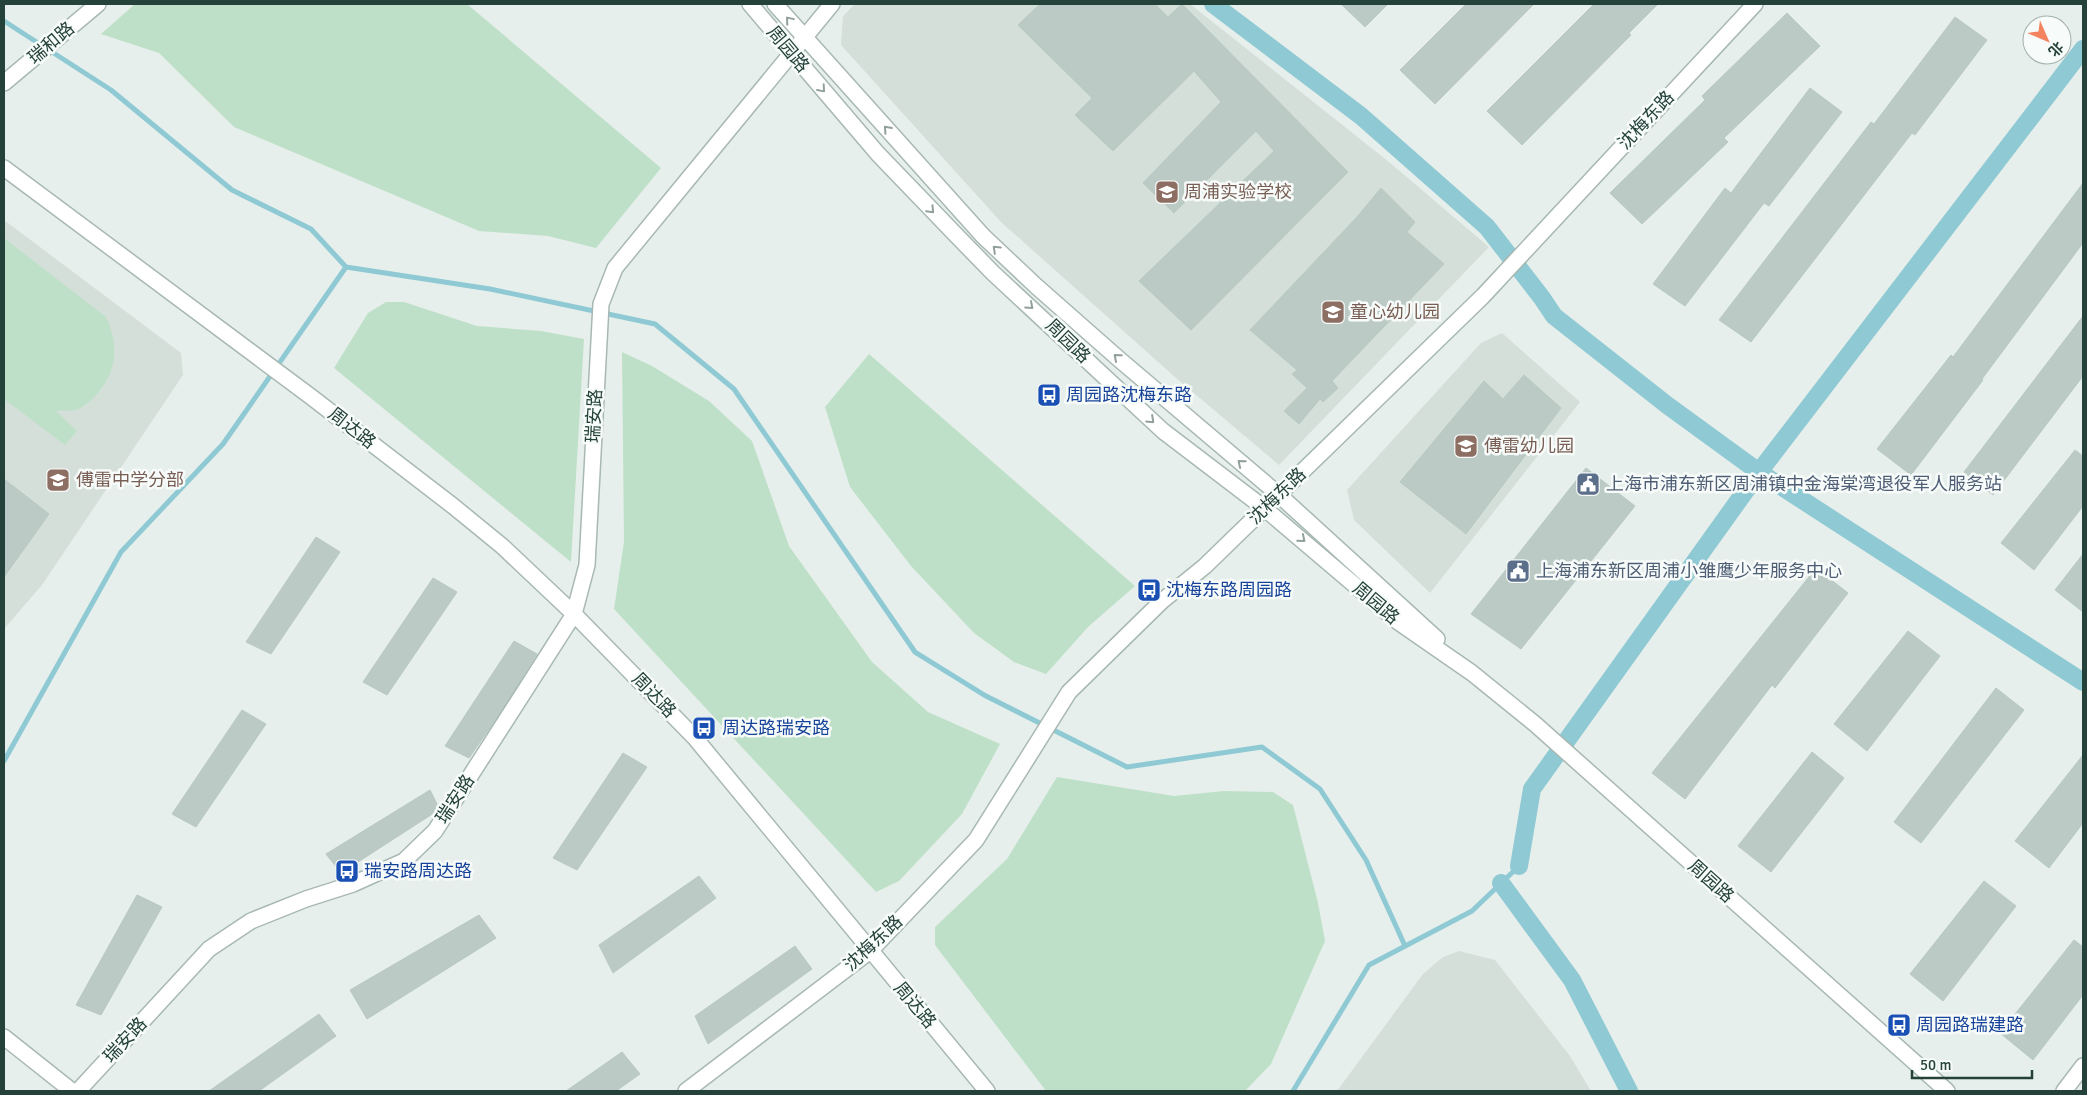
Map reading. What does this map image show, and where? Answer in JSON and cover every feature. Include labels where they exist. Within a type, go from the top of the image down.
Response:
[{"type":"street","name":"瑞和路","points":[[7,80],[98,4]]},
{"type":"street","name":"周园路","points":[[750,4],[878,154],[993,273],[1163,431],[1264,508],[1397,621],[1472,673],[1535,724],[1947,1091]]},
{"type":"street","name":"周园路","points":[[775,4],[983,236],[1036,286],[1120,360],[1278,494],[1396,600],[1472,673]]},
{"type":"street","points":[[791,52],[832,4]]},
{"type":"street","name":"沈梅东路","points":[[686,1091],[870,950],[976,840],[1069,692],[1162,601],[1205,566],[1483,296],[1755,4]]},
{"type":"street","name":"瑞安路","points":[[78,1091],[209,949],[251,921],[306,899],[352,884],[404,861],[435,831],[574,614],[587,565],[601,304],[615,268],[791,52]]},
{"type":"street","name":"周达路","points":[[4,168],[310,396],[502,546],[574,614],[695,738],[987,1091]]},
{"type":"street","points":[[4,1037],[72,1091]]},
{"type":"street","points":[[2064,1091],[2083,1066]]},
{"type":"shaded area","name":"周浦实验学校","points":[[855,4],[1190,4],[1389,162],[1489,247],[1279,465],[1175,377],[1001,222],[841,45],[843,16]]},
{"type":"shaded area","name":"傅雷中学分部","points":[[4,220],[181,353],[183,375],[42,585],[4,629]]},
{"type":"shaded area","name":"傅雷幼儿园","points":[[1502,333],[1580,402],[1430,593],[1354,520],[1347,490],[1481,343]]},
{"type":"shaded area","points":[[1459,951],[1495,960],[1570,1056],[1591,1091],[1337,1091],[1423,974],[1443,957]]},
{"type":"green space","points":[[135,4],[467,4],[661,168],[596,248],[548,236],[479,231],[234,127],[159,53],[101,34]]},
{"type":"green space","points":[[4,238],[106,317],[113,337],[114,357],[112,366],[98,393],[88,403],[76,410],[56,411],[77,431],[65,445],[4,399]]},
{"type":"green space","points":[[386,302],[404,302],[477,326],[541,331],[584,339],[571,562],[334,368],[368,313]]},
{"type":"green space","points":[[622,352],[652,366],[709,401],[752,441],[789,546],[872,662],[928,712],[1000,744],[962,814],[899,881],[876,892],[614,609],[624,542]]},
{"type":"green space","points":[[869,354],[1135,586],[1088,627],[1046,674],[1014,662],[974,633],[911,566],[850,487],[825,407]]},
{"type":"green space","points":[[1057,777],[1174,796],[1224,791],[1273,792],[1293,805],[1318,903],[1325,941],[1271,1064],[1245,1091],[1046,1091],[935,945],[935,927],[1007,859]]},
{"type":"building","points":[[1040,4],[1155,4],[1168,17],[1182,4],[1348,172],[1191,330],[1139,281],[1274,151],[1256,131],[1174,213],[1143,183],[1221,102],[1194,71],[1113,151],[1075,115],[1092,98],[1018,25]]},
{"type":"building","points":[[1341,4],[1388,4],[1365,27]]},
{"type":"building","points":[[1466,4],[1534,4],[1435,104],[1400,70]]},
{"type":"building","points":[[1594,4],[1658,4],[1629,33],[1631,35],[1522,145],[1487,111]]},
{"type":"building","points":[[1787,13],[1820,46],[1724,138],[1728,142],[1642,224],[1610,193],[1705,100],[1702,96]]},
{"type":"building","points":[[1955,17],[1987,40],[1915,135],[1912,133],[1751,342],[1719,320],[1871,122],[1874,124]]},
{"type":"building","points":[[1810,88],[1842,112],[1769,206],[1764,203],[1685,306],[1653,284],[1725,188],[1731,193]]},
{"type":"building","points":[[2083,183],[2083,243],[1911,475],[1877,449],[1951,355],[1953,357]]},
{"type":"building","name":"童心幼儿园","points":[[1381,188],[1415,222],[1407,232],[1444,264],[1332,381],[1338,388],[1323,402],[1320,399],[1299,424],[1284,411],[1307,388],[1292,374],[1297,370],[1250,330],[1357,217]]},
{"type":"building","points":[[2083,316],[2083,376],[1993,495],[1964,472]]},
{"type":"building","name":"傅雷幼儿园","points":[[1524,375],[1561,408],[1466,534],[1400,482],[1484,381],[1503,399]]},
{"type":"building","points":[[2075,450],[2083,456],[2083,506],[2034,570],[2001,543]]},
{"type":"building","points":[[1586,468],[1635,506],[1521,649],[1471,614]]},
{"type":"building","points":[[4,479],[49,514],[4,577]]},
{"type":"building","points":[[316,537],[340,552],[271,654],[246,642]]},
{"type":"building","points":[[2083,554],[2083,612],[2055,590]]},
{"type":"building","points":[[1816,568],[1848,593],[1775,688],[1772,685],[1685,799],[1652,773]]},
{"type":"building","points":[[433,578],[457,592],[387,695],[363,682]]},
{"type":"building","points":[[1908,631],[1940,656],[1867,751],[1834,724]]},
{"type":"building","points":[[514,641],[537,654],[498,716],[469,758],[445,746]]},
{"type":"building","points":[[1996,688],[2024,710],[1921,843],[1894,822]]},
{"type":"building","points":[[242,710],[266,724],[196,827],[172,814]]},
{"type":"building","points":[[1812,752],[1844,778],[1771,872],[1738,846]]},
{"type":"building","points":[[623,753],[647,767],[577,870],[553,858]]},
{"type":"building","points":[[2083,755],[2083,823],[2049,868],[2015,841]]},
{"type":"building","points":[[430,790],[439,808],[437,811],[341,873],[326,854]]},
{"type":"building","points":[[699,876],[716,898],[613,973],[599,945]]},
{"type":"building","points":[[1984,881],[2016,906],[1943,1001],[1910,974]]},
{"type":"building","points":[[137,895],[162,907],[101,1015],[76,1005]]},
{"type":"building","points":[[479,915],[496,938],[367,1019],[350,990]]},
{"type":"building","points":[[2074,940],[2083,947],[2083,995],[2033,1060],[2000,1033]]},
{"type":"building","points":[[795,946],[812,969],[708,1044],[695,1016]]},
{"type":"building","points":[[319,1014],[336,1036],[259,1091],[209,1091]]},
{"type":"building","points":[[622,1052],[640,1074],[616,1091],[566,1091]]},
{"type":"waterway","points":[[1213,4],[1361,116],[1487,227],[1554,316],[1667,405],[1759,472],[2083,682]]},
{"type":"waterway","points":[[4,21],[111,90],[232,190],[311,229],[346,267],[490,289],[655,324],[734,389],[915,652],[986,696],[1127,767],[1262,747],[1320,789],[1366,860],[1405,946]]},
{"type":"waterway","points":[[1519,866],[1532,789],[1759,472],[2083,49]]},
{"type":"waterway","points":[[4,761],[121,552],[223,444],[346,267]]},
{"type":"waterway","points":[[1293,1091],[1369,965],[1472,911],[1519,866]]},
{"type":"waterway","points":[[1501,883],[1572,980],[1629,1091]]},
{"type":"place","name":"周浦实验学校","points":[[1167,192]]},
{"type":"place","name":"童心幼儿园","points":[[1333,312]]},
{"type":"place","name":"周园路沈梅东路","points":[[1049,395]]},
{"type":"place","name":"傅雷幼儿园","points":[[1466,446]]},
{"type":"place","name":"傅雷中学分部","points":[[58,480]]},
{"type":"place","name":"上海市浦东新区周浦镇中金海棠湾退役军人服务站","points":[[1588,484]]},
{"type":"place","name":"上海浦东新区周浦小雏鹰少年服务中心","points":[[1518,571]]},
{"type":"place","name":"沈梅东路周园路","points":[[1149,590]]},
{"type":"place","name":"周达路瑞安路","points":[[704,728]]},
{"type":"place","name":"瑞安路周达路","points":[[347,871]]},
{"type":"place","name":"周园路瑞建路","points":[[1899,1025]]}]
